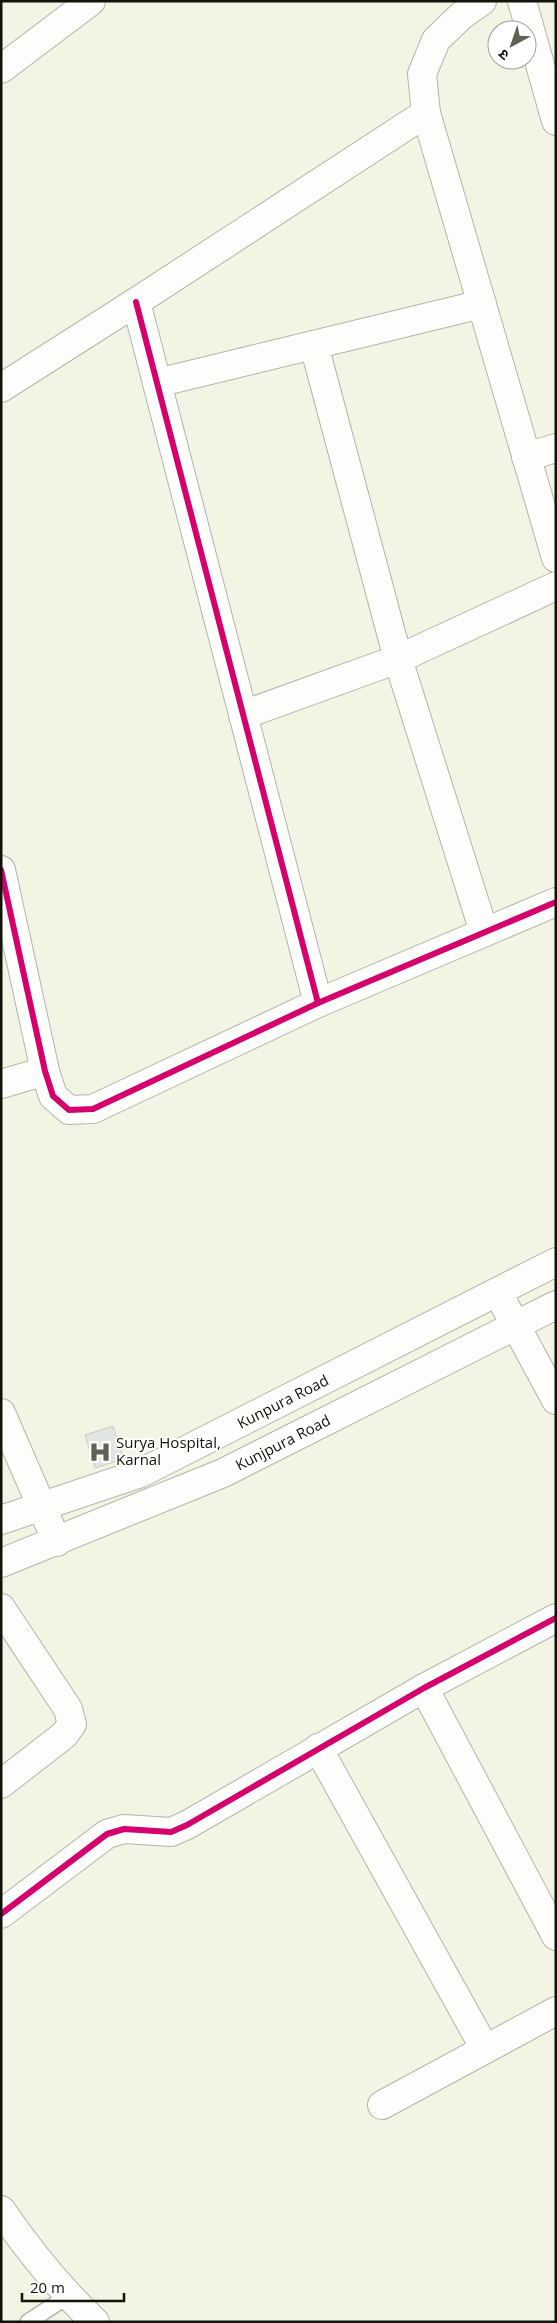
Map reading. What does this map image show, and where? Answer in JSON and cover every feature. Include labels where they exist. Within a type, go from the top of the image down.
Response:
[{"type":"street","points":[[1,69],[91,1]]},
{"type":"street","points":[[482,1],[462,15],[436,40],[422,74],[426,113],[556,558]]},
{"type":"street","points":[[522,1],[556,121]]},
{"type":"street","points":[[1,388],[426,113]]},
{"type":"street","points":[[136,302],[318,1003]]},
{"type":"street","points":[[157,383],[482,304]]},
{"type":"street","points":[[314,346],[398,659],[484,932]]},
{"type":"street","points":[[526,457],[556,448]]},
{"type":"street","points":[[243,716],[398,659],[556,586]]},
{"type":"street","points":[[1,870],[45,1071],[53,1096],[70,1110],[93,1109],[318,1003],[556,902]]},
{"type":"street","points":[[1,1084],[45,1071]]},
{"type":"street","name":"Kunpura Road","points":[[1,1520],[141,1473],[556,1262]]},
{"type":"street","points":[[498,1293],[556,1400]]},
{"type":"street","name":"Kunjpura Road","points":[[1,1563],[223,1473],[556,1305]]},
{"type":"street","points":[[1,1413],[56,1542]]},
{"type":"street","points":[[1,1608],[68,1709],[72,1724],[64,1735],[1,1784]]},
{"type":"street","points":[[1,1914],[107,1834],[124,1829],[171,1832],[424,1688],[556,1618]]},
{"type":"street","points":[[424,1688],[556,1936]]},
{"type":"street","points":[[318,1748],[485,2049]]},
{"type":"street","points":[[382,2105],[556,2011]]},
{"type":"street","points":[[1,2210],[28,2249],[68,2296],[95,2322]]},
{"type":"lane","points":[[28,2322],[68,2296]]},
{"type":"building","points":[[113,1426],[124,1459],[95,1468],[85,1435]]},
{"type":"cycle path","points":[[136,302],[318,1003]]},
{"type":"cycle path","points":[[1,870],[45,1071],[53,1096],[69,1110],[93,1109],[318,1003],[556,902]]},
{"type":"cycle path","points":[[1,1914],[107,1834],[124,1829],[171,1832],[187,1825],[424,1688],[556,1618]]},
{"type":"place","name":"Surya Hospital, Karnal","points":[[100,1452]]}]
